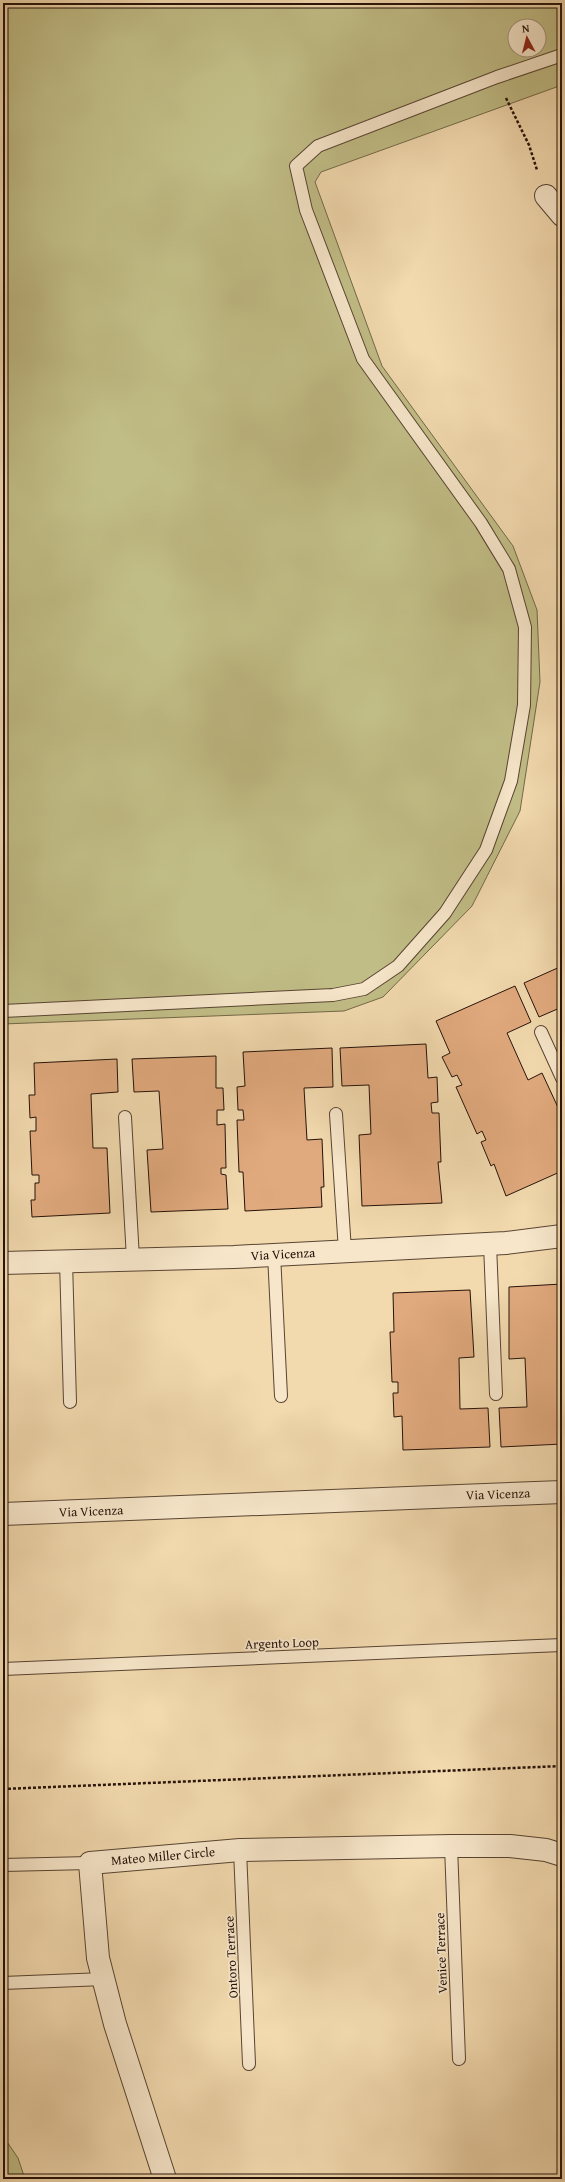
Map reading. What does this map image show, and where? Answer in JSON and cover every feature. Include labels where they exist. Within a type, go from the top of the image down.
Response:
[{"type":"street","points":[[546,196],[562,215]]},
{"type":"street","name":"Via Vicenza","points":[[3,1263],[274,1254],[490,1244],[562,1236]]},
{"type":"street","name":"Via Vicenza","points":[[3,1514],[562,1492]]},
{"type":"street","name":"Mateo Miller Circle","points":[[90,1863],[240,1850],[451,1846],[510,1846],[546,1850],[562,1856]]},
{"type":"street","points":[[90,1863],[98,1958],[115,2024],[165,2179]]},
{"type":"lane","points":[[3,1011],[333,995],[364,988],[398,966],[445,913],[486,850],[511,781],[524,697],[525,627],[509,570],[481,523],[363,358],[306,210],[296,166],[318,146],[497,77],[562,55]]},
{"type":"lane","points":[[541,1032],[562,1078]]},
{"type":"lane","points":[[336,1114],[345,1251]]},
{"type":"lane","points":[[125,1117],[133,1259]]},
{"type":"lane","points":[[490,1244],[496,1394]]},
{"type":"lane","points":[[274,1254],[281,1396]]},
{"type":"lane","points":[[66,1261],[70,1402]]},
{"type":"lane","name":"Argento Loop","points":[[3,1669],[562,1645]]},
{"type":"lane","name":"Venice Terrace","points":[[451,1846],[459,2059]]},
{"type":"lane","name":"Ontoro Terrace","points":[[240,1850],[249,2064]]},
{"type":"lane","points":[[3,1865],[90,1863]]},
{"type":"lane","points":[[3,1983],[104,1979]]},
{"type":"path","points":[[497,77],[529,145],[546,196]]},
{"type":"path","points":[[3,1789],[562,1766]]},
{"type":"shaded area","points":[[3,3],[562,3],[562,85],[321,172],[315,182],[382,366],[513,546],[537,610],[540,682],[520,811],[472,906],[383,997],[344,1011],[3,1024]]},
{"type":"shaded area","points":[[3,2136],[18,2158],[25,2179],[3,2179]]},
{"type":"building","points":[[562,966],[562,1007],[539,1017],[524,983]]},
{"type":"building","points":[[515,986],[531,1022],[507,1033],[528,1080],[542,1073],[562,1116],[562,1171],[506,1196],[494,1164],[491,1166],[481,1142],[486,1140],[482,1131],[477,1134],[456,1087],[462,1085],[457,1075],[452,1077],[442,1057],[450,1053],[436,1021]]},
{"type":"building","points":[[426,1044],[428,1078],[437,1077],[438,1102],[431,1103],[432,1113],[439,1113],[441,1162],[438,1162],[442,1203],[362,1206],[359,1135],[371,1134],[369,1085],[342,1086],[340,1048]]},
{"type":"building","points":[[332,1048],[333,1087],[304,1088],[307,1140],[322,1139],[324,1187],[321,1187],[322,1207],[245,1211],[243,1172],[239,1172],[237,1120],[244,1120],[243,1110],[238,1110],[237,1087],[245,1086],[243,1052]]},
{"type":"building","points":[[216,1056],[216,1088],[223,1088],[224,1110],[217,1110],[217,1125],[225,1124],[226,1168],[221,1168],[221,1174],[226,1175],[228,1209],[151,1212],[147,1150],[163,1149],[159,1091],[134,1092],[132,1059]]},
{"type":"building","points":[[117,1059],[118,1092],[91,1094],[93,1148],[107,1148],[110,1213],[32,1217],[31,1200],[35,1200],[35,1183],[39,1183],[39,1175],[32,1175],[30,1131],[36,1131],[36,1117],[30,1118],[29,1095],[35,1095],[34,1063]]},
{"type":"building","points":[[562,1284],[562,1444],[501,1447],[499,1408],[527,1407],[525,1358],[509,1359],[509,1287]]},
{"type":"building","points":[[470,1290],[474,1357],[459,1358],[460,1409],[488,1408],[490,1447],[403,1450],[402,1416],[394,1417],[393,1393],[398,1393],[398,1382],[392,1382],[390,1332],[394,1332],[393,1293]]}]
